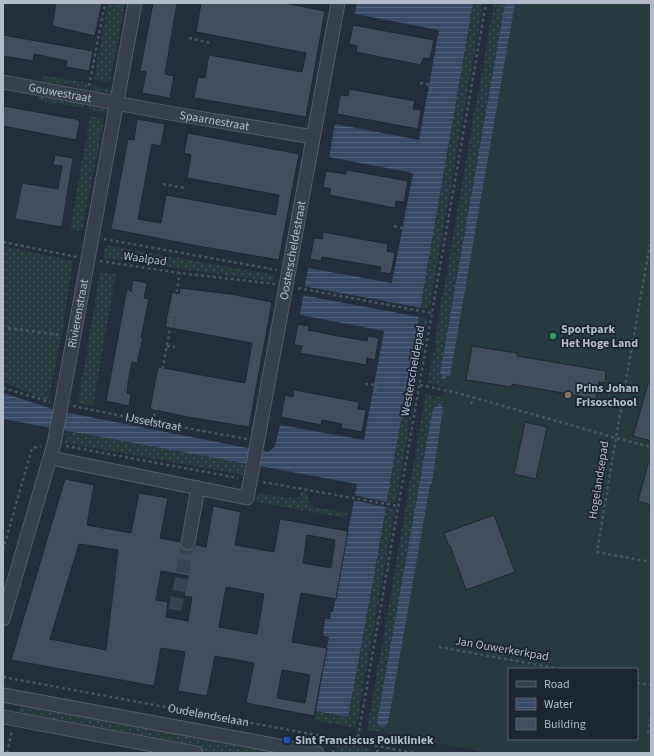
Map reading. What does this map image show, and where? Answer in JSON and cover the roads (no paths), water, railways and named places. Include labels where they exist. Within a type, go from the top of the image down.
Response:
[{"type":"street","name":"Rivierenstraat","points":[[3,619],[51,458],[57,429],[56,406],[88,259],[135,3]]},
{"type":"street","name":"Oosterscheldestraat","points":[[198,488],[247,498],[338,3]]},
{"type":"street","name":"Gouwestraat","points":[[3,82],[117,103]]},
{"type":"street","name":"Spaarnestraat","points":[[117,103],[313,138]]},
{"type":"street","points":[[51,458],[198,488],[188,543]]},
{"type":"street","name":"Oudelandselaan","points":[[3,695],[317,753]]},
{"type":"street","points":[[3,717],[196,753]]},
{"type":"water","points":[[357,3],[473,3],[348,717],[316,711],[329,637],[323,635],[325,619],[330,619],[331,612],[333,612],[357,484],[3,419],[3,393],[59,411],[268,452],[275,447],[280,425],[364,440],[384,331],[300,315],[308,268],[392,283],[413,173],[329,157],[335,124],[419,140],[439,30],[355,14]]},
{"type":"water","points":[[505,3],[515,3],[450,376],[446,376],[445,379],[442,378],[443,375],[440,374]]},
{"type":"water","points":[[438,403],[441,404],[443,408],[432,483],[430,485],[388,723],[382,727],[377,722],[433,408],[438,406]]},
{"type":"tunnel","points":[[175,610],[188,543]]},
{"type":"place","name":"Sportpark Het Hoge Land","points":[[553,336]]},
{"type":"place","name":"Prins Johan Frisoschool","points":[[568,395]]},
{"type":"place","name":"Sint Franciscus Polikliniek","points":[[287,740]]}]
